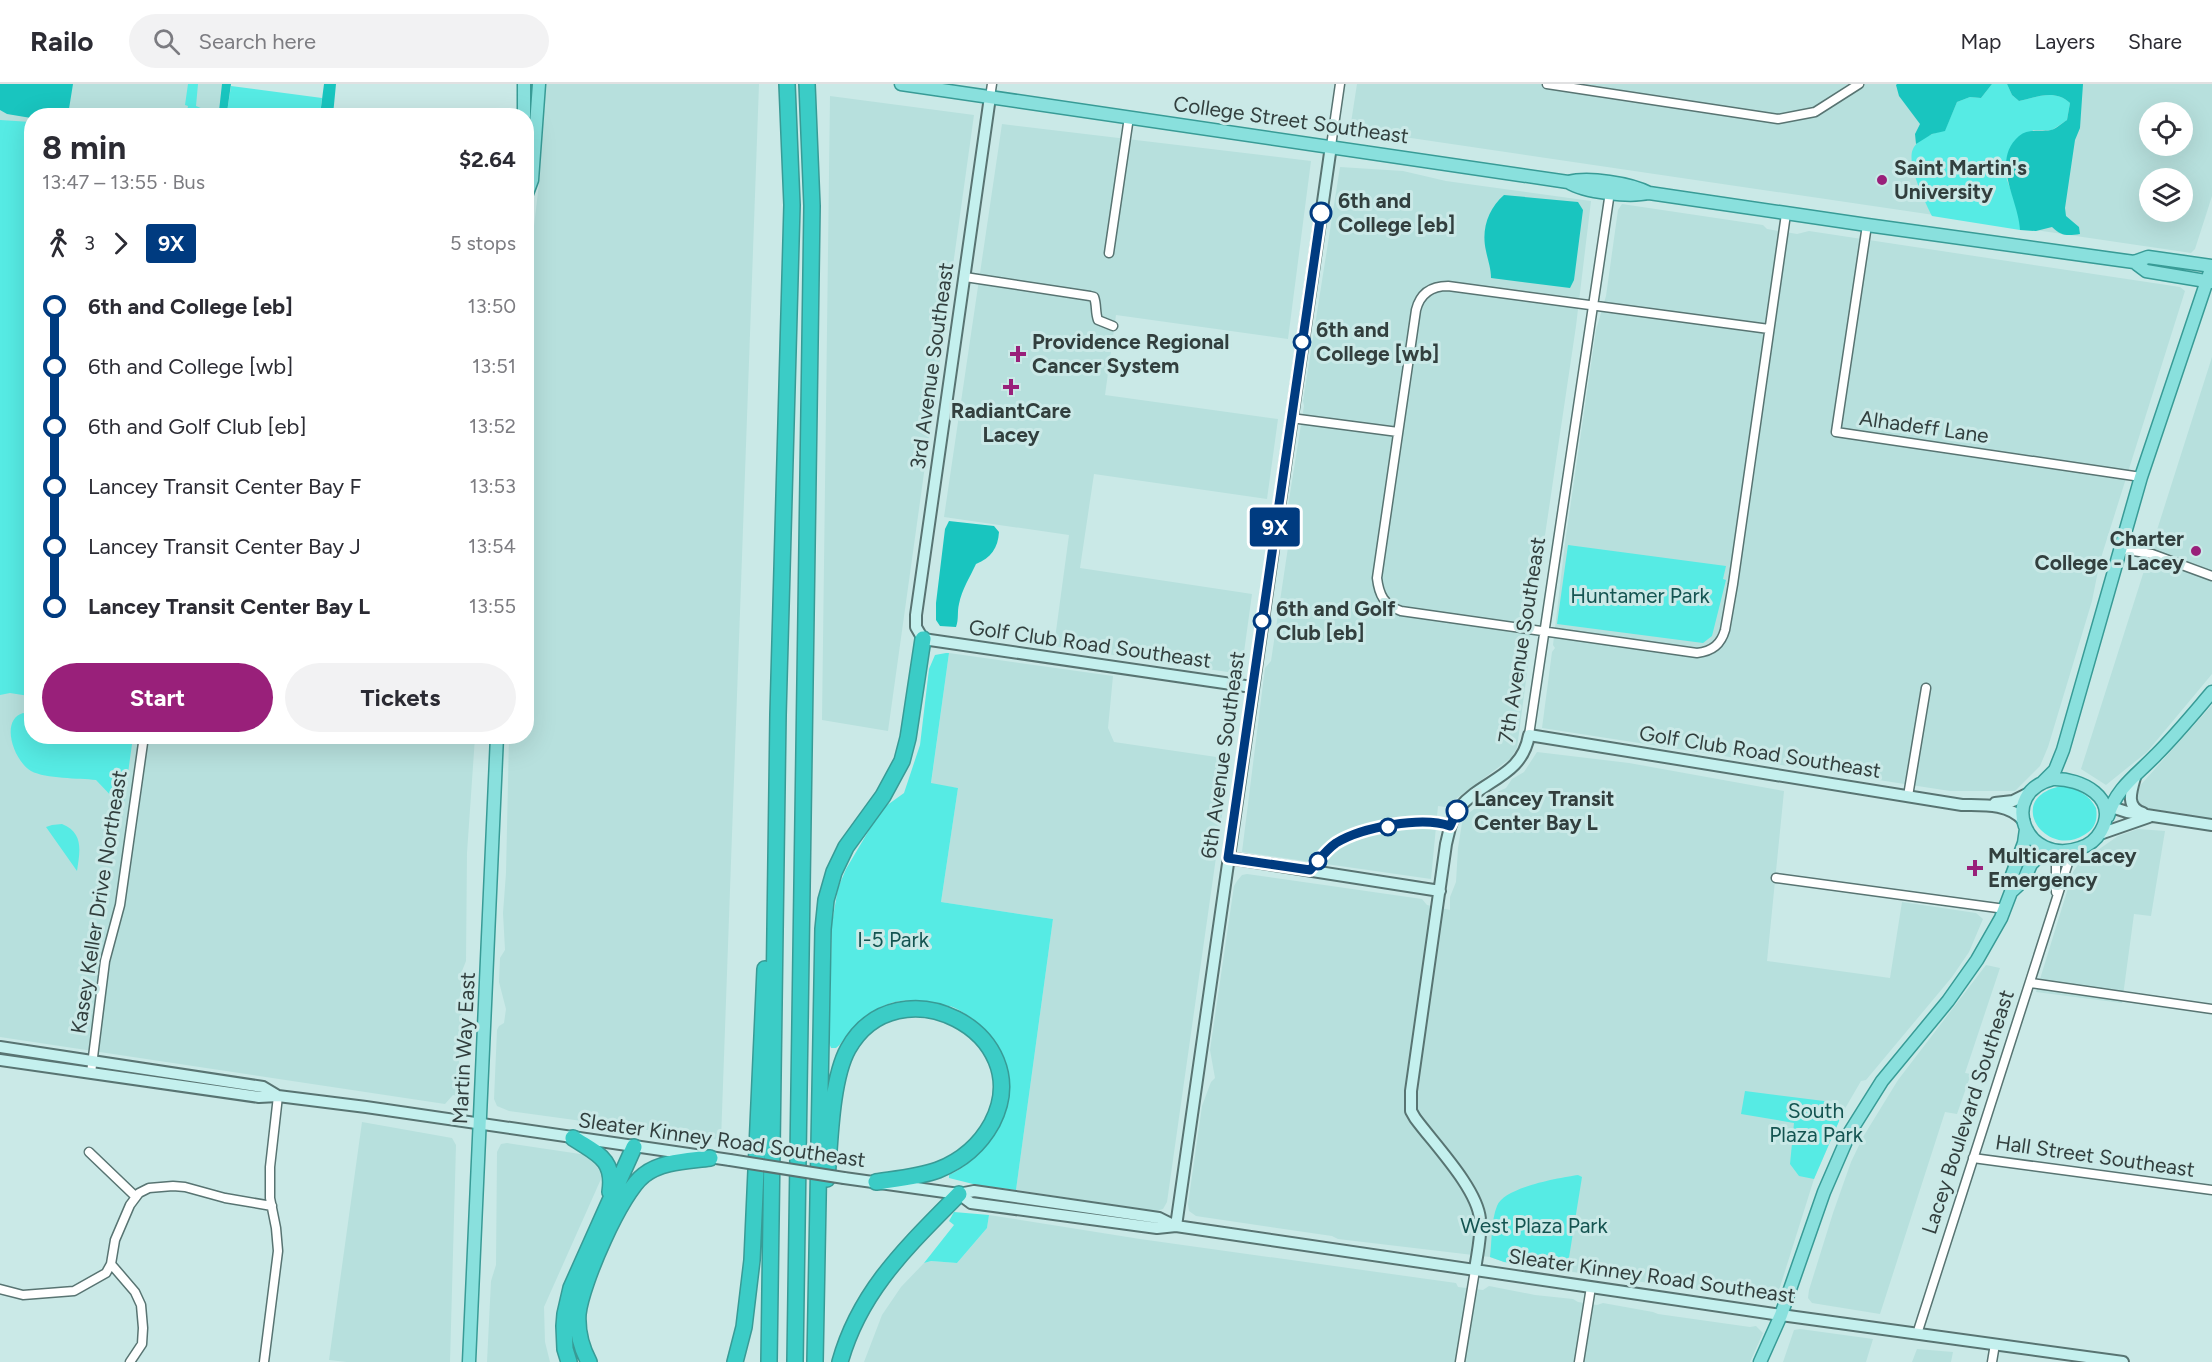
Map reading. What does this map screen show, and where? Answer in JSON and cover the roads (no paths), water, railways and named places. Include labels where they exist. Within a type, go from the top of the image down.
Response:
[{"type":"highway","points":[[769,1362],[778,715],[792,205],[786,84]]},
{"type":"highway","points":[[795,1362],[812,206],[807,84]]},
{"type":"highway","points":[[815,1362],[823,929],[826,900],[834,872],[846,847],[883,796],[902,761],[908,738],[923,639]]},
{"type":"highway","points":[[735,1362],[744,1327],[752,1260],[778,715]]},
{"type":"highway","points":[[817,1271],[837,1086],[842,1063],[848,1050],[865,1026],[885,1013],[922,1009],[957,1019],[982,1038],[999,1064],[1001,1101],[994,1118],[983,1138],[950,1164],[927,1173],[876,1182]]},
{"type":"highway","points":[[573,1138],[610,1167],[612,1179],[610,1198]]},
{"type":"highway","points":[[569,1362],[564,1339],[567,1302],[580,1264],[634,1147]]},
{"type":"highway","points":[[589,1362],[580,1340],[578,1326],[580,1302],[588,1278],[622,1203],[639,1180],[654,1169],[678,1162],[710,1158]]},
{"type":"highway","points":[[840,1362],[857,1316],[880,1278],[896,1258],[958,1194]]},
{"type":"main road","points":[[524,84],[524,108]]},
{"type":"main road","points":[[534,153],[539,84]]},
{"type":"main road","name":"College Street Southeast","points":[[901,84],[1568,182],[1579,179],[1620,184],[1638,187],[1649,192],[1786,214],[2134,262],[2148,257],[2212,266]]},
{"type":"main road","name":"College Street Southeast","points":[[1568,182],[1577,188],[1636,196],[1649,192]]},
{"type":"main road","name":"College Street Southeast","points":[[2134,262],[2146,271],[2209,282]]},
{"type":"main road","points":[[1760,1362],[1781,1315],[1824,1192],[1850,1132],[1882,1081],[1940,1013],[1967,975],[2005,909],[2011,892],[2012,875],[2024,843],[2023,806],[2029,793],[2055,770],[2063,750],[2141,477],[2209,282],[2212,266]]},
{"type":"main road","points":[[2025,825],[2037,844],[2049,850],[2077,849],[2089,845],[2103,829],[2107,806],[2119,791],[2156,756],[2212,692]]},
{"type":"main road","name":"Martin Way East","points":[[469,1362],[497,744]]},
{"type":"main road","points":[[2043,782],[2062,779],[2079,782],[2093,790],[2107,806]]},
{"type":"main road","points":[[2011,892],[2024,880],[2031,864],[2049,850]]},
{"type":"street","points":[[990,97],[992,84]]},
{"type":"street","points":[[1331,146],[1340,84]]},
{"type":"street","points":[[1547,84],[1778,119],[1815,112],[1859,84]]},
{"type":"street","name":"3rd Avenue Southeast","points":[[923,639],[916,627],[916,615],[990,97]]},
{"type":"street","points":[[1109,253],[1130,117]]},
{"type":"street","name":"6th Avenue Southeast","points":[[1176,1227],[1331,146]]},
{"type":"street","name":"7th Avenue Southeast","points":[[1460,1362],[1481,1222],[1479,1210],[1461,1178],[1415,1118],[1410,1102],[1450,826],[1458,809],[1519,763],[1525,754],[1610,192]]},
{"type":"street","points":[[1769,329],[1448,286],[1438,286],[1429,290],[1418,301],[1416,310],[1377,578],[1378,590],[1382,599],[1401,612],[1697,653],[1715,648],[1725,630],[1736,568],[1786,214]]},
{"type":"street","name":"Alhadeff Lane","points":[[1867,225],[1836,432],[2141,477]]},
{"type":"street","points":[[965,277],[1094,297],[1098,320],[1113,326]]},
{"type":"street","points":[[1291,417],[1398,432]]},
{"type":"street","points":[[2121,549],[2152,554],[2212,576]]},
{"type":"street","name":"Golf Club Road Southeast","points":[[923,639],[1252,687]]},
{"type":"street","points":[[1908,796],[1926,688]]},
{"type":"street","name":"Golf Club Road Southeast","points":[[1529,735],[1962,805],[2013,801],[2029,793]]},
{"type":"street","name":"Kasey Keller Drive Northeast","points":[[91,1073],[105,961],[120,905],[143,744]]},
{"type":"street","points":[[2136,774],[2130,800],[2137,811],[2149,815]]},
{"type":"street","name":"Golf Club Road Southeast","points":[[1985,805],[2008,809],[2019,814],[2025,825]]},
{"type":"street","points":[[2107,806],[2212,825]]},
{"type":"street","points":[[2103,829],[2149,815]]},
{"type":"street","name":"Lacey Boulevard Southeast","points":[[1917,1334],[2031,983],[2055,901],[2069,860],[2077,849]]},
{"type":"street","name":"Lacey Boulevard Southeast","points":[[2049,850],[2054,854],[2057,869],[2055,901]]},
{"type":"street","points":[[1228,858],[1440,891]]},
{"type":"street","points":[[1776,878],[2005,909]]},
{"type":"street","points":[[2031,983],[2212,1010]]},
{"type":"street","points":[[0,1047],[262,1087],[278,1096]]},
{"type":"street","points":[[0,1060],[259,1097],[278,1096]]},
{"type":"street","points":[[264,1362],[278,1251],[270,1167],[278,1096]]},
{"type":"street","name":"Sleater Kinney Road Southeast","points":[[278,1096],[958,1194],[974,1191],[1159,1218],[1176,1227]]},
{"type":"street","points":[[88,1152],[136,1197]]},
{"type":"street","name":"Hall Street Southeast","points":[[1973,1158],[2212,1190]]},
{"type":"street","points":[[0,1289],[23,1295],[75,1291],[106,1273],[111,1264],[115,1240],[130,1205],[140,1193],[149,1188],[173,1186],[272,1206]]},
{"type":"street","name":"Sleater Kinney Road Southeast","points":[[958,1194],[971,1203],[1157,1228],[1176,1227],[2123,1362]]},
{"type":"street","points":[[111,1264],[135,1292],[141,1305],[142,1344],[130,1362]]},
{"type":"street","points":[[1579,1362],[1591,1287]]},
{"type":"street","points":[[1992,1362],[1995,1344]]},
{"type":"place","name":"Saint Martin's University","points":[[1882,180]]},
{"type":"place","name":"6th and College [eb]","points":[[1321,213]]},
{"type":"place","name":"6th and College [wb]","points":[[1302,342]]},
{"type":"place","name":"Providence Regional Cancer System","points":[[1018,354]]},
{"type":"place","name":"RadiantCare Lacey","points":[[1011,387]]},
{"type":"place","name":"Charter College - Lacey","points":[[2196,551]]},
{"type":"place","name":"6th and Golf Club [eb]","points":[[1262,621]]},
{"type":"place","name":"Lancey Transit Center Bay L","points":[[1457,811]]},
{"type":"place","name":"MulticareLacey Emergency","points":[[1975,868]]},
{"type":"park label","name":"Huntamer Park","points":[[1640,596]]},
{"type":"park label","name":"I-5 Park","points":[[893,940]]},
{"type":"park label","name":"South Plaza Park","points":[[1816,1123]]},
{"type":"park label","name":"West Plaza Park","points":[[1534,1226]]}]
